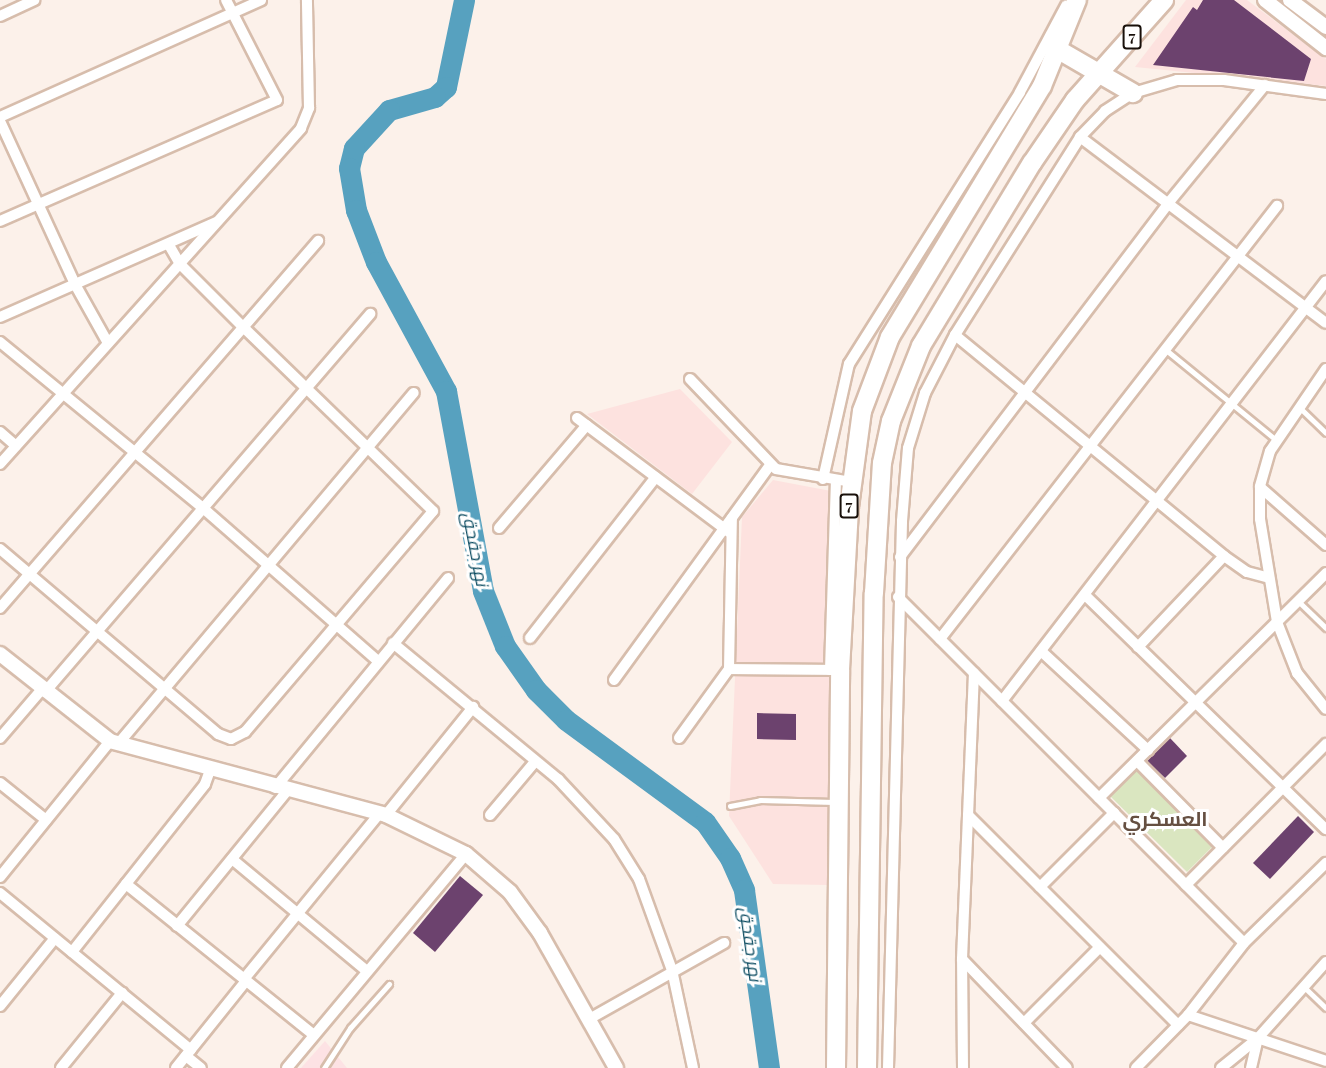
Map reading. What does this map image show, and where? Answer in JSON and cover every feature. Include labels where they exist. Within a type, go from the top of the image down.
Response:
[{"type":"highway","name":"7","points":[[867,1068],[874,593],[885,442],[897,399],[921,346],[1032,163],[1099,73],[1164,0]]},
{"type":"highway","name":"7","points":[[836,1068],[839,802],[835,670],[844,481],[862,411],[890,337],[1027,111],[1057,50],[1071,3]]},
{"type":"highway","points":[[1057,50],[1133,93]]},
{"type":"street","points":[[0,16],[35,0]]},
{"type":"street","points":[[0,221],[277,100],[226,0]]},
{"type":"street","points":[[108,343],[76,286],[0,119],[261,0]]},
{"type":"street","points":[[0,464],[221,220],[308,115],[307,0]]},
{"type":"street","points":[[1265,0],[1326,48]]},
{"type":"street","points":[[1290,0],[1326,27]]},
{"type":"street","points":[[823,479],[849,364],[1020,92],[1071,3]]},
{"type":"street","points":[[888,1068],[898,597],[912,429],[955,335],[1080,137],[1105,111],[1133,93],[1193,79],[1265,85],[1326,94]]},
{"type":"street","points":[[900,557],[1170,201],[1265,85]]},
{"type":"street","points":[[1080,137],[1170,201],[1326,323]]},
{"type":"street","points":[[940,639],[1278,206]]},
{"type":"street","points":[[0,316],[76,286],[221,220]]},
{"type":"street","points":[[0,608],[318,241]]},
{"type":"street","points":[[0,549],[218,734],[235,739],[433,511],[304,389],[180,264],[169,244]]},
{"type":"street","points":[[1002,701],[1326,281]]},
{"type":"street","points":[[0,738],[98,632],[370,314]]},
{"type":"street","points":[[955,335],[1224,556],[1247,572],[1269,578]]},
{"type":"street","points":[[0,342],[202,508],[378,661]]},
{"type":"street","points":[[1326,369],[1276,440],[1260,487],[1261,536],[1277,622],[1297,673],[1326,709]]},
{"type":"street","points":[[690,379],[770,465],[782,472],[844,481]]},
{"type":"street","points":[[0,877],[46,820],[164,688],[414,393]]},
{"type":"street","points":[[577,418],[728,531]]},
{"type":"street","points":[[499,528],[587,425]]},
{"type":"street","points":[[0,432],[16,446]]},
{"type":"street","points":[[679,738],[729,669],[728,531],[732,517],[770,465]]},
{"type":"street","points":[[530,638],[656,477]]},
{"type":"street","points":[[1260,487],[1326,545]]},
{"type":"street","points":[[614,680],[728,531]]},
{"type":"street","points":[[1138,647],[1224,556]]},
{"type":"street","points":[[1100,798],[1326,573]]},
{"type":"street","points":[[177,926],[232,859],[281,789],[378,661],[448,578]]},
{"type":"street","points":[[1085,595],[1326,829]]},
{"type":"street","points":[[898,597],[1244,943]]},
{"type":"street","points":[[393,643],[473,707],[534,763],[572,792],[627,857],[672,970],[693,1068]]},
{"type":"street","points":[[1041,651],[1148,750]]},
{"type":"street","points":[[0,654],[114,743],[281,789],[383,814],[466,854],[496,878],[523,909],[591,1018],[616,1068]]},
{"type":"street","points":[[729,669],[835,670]]},
{"type":"street","points":[[963,1068],[962,959],[974,673]]},
{"type":"street","points":[[176,1068],[298,914],[473,707]]},
{"type":"street","points":[[1186,885],[1326,744]]},
{"type":"street","points":[[1137,761],[1223,848]]},
{"type":"street","points":[[490,815],[534,763]]},
{"type":"street","points":[[72,952],[205,784],[210,770]]},
{"type":"street","points":[[0,783],[46,820]]},
{"type":"street","points":[[1041,887],[1114,813]]},
{"type":"street","points":[[968,815],[1178,1025]]},
{"type":"street","points":[[287,1068],[466,854]]},
{"type":"street","points":[[232,859],[367,971]]},
{"type":"street","points":[[1136,1068],[1188,1015],[1244,943],[1326,862]]},
{"type":"street","points":[[126,884],[314,1035]]},
{"type":"street","points":[[0,893],[122,993],[188,1053],[201,1068]]},
{"type":"street","points":[[0,1006],[55,938]]},
{"type":"street","points":[[591,1018],[672,970],[724,943]]},
{"type":"street","points":[[1024,1023],[1100,947]]},
{"type":"street","points":[[962,959],[1067,1068]]},
{"type":"street","points":[[1221,1068],[1258,1038],[1326,962]]},
{"type":"street","points":[[61,1068],[122,993]]},
{"type":"street","points":[[1188,1015],[1326,1061]]},
{"type":"street","points":[[1251,1068],[1258,1038]]},
{"type":"lane","points":[[1166,350],[1276,440]]},
{"type":"lane","points":[[1298,406],[1326,433]]},
{"type":"lane","points":[[1298,601],[1326,628]]},
{"type":"lane","points":[[730,806],[760,800],[839,802]]},
{"type":"lane","points":[[324,1068],[350,1028],[389,984]]},
{"type":"lane","points":[[1303,986],[1326,1008]]},
{"type":"shaded area","points":[[1186,0],[1247,0],[1326,59],[1326,86],[1135,67]]},
{"type":"shaded area","points":[[680,389],[732,442],[692,494],[587,414]]},
{"type":"shaded area","points":[[773,480],[831,491],[828,885],[773,884],[729,816],[742,517]]},
{"type":"shaded area","points":[[325,1041],[347,1068],[301,1068]]},
{"type":"green space","points":[[1135,769],[1213,846],[1187,872],[1109,795]]},
{"type":"building","points":[[1203,0],[1234,0],[1311,59],[1304,81],[1153,65],[1193,7],[1197,10]]},
{"type":"building","points":[[757,713],[796,714],[796,740],[757,739]]},
{"type":"building","points":[[1170,738],[1187,756],[1165,778],[1147,761]]},
{"type":"building","points":[[1298,816],[1314,832],[1270,879],[1253,863]]},
{"type":"building","points":[[460,876],[483,895],[435,952],[413,933]]},
{"type":"waterway","name":"نهر جقجق","points":[[464,0],[446,87],[435,97],[389,110],[354,148],[349,168],[356,210],[376,262],[446,391],[483,591],[505,646],[536,690],[566,720],[705,822],[730,858],[744,890],[769,1068]]},
{"type":"district","name":"العسكري","points":[[1165,817]]}]
